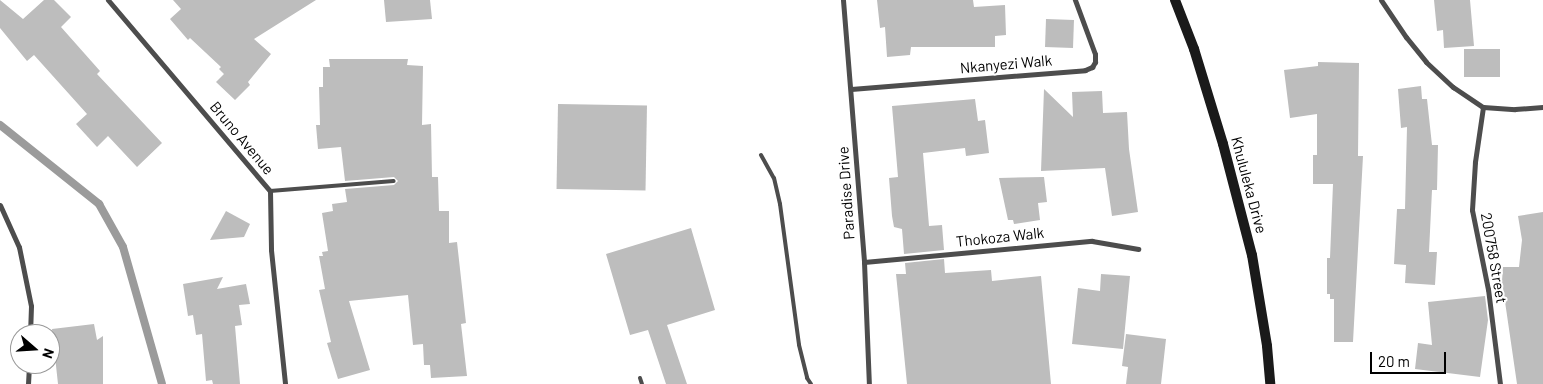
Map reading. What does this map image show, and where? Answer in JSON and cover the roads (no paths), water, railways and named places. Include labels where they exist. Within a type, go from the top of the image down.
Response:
[{"type":"street","name":"Bruno Avenue","points":[[108,0],[270,191],[271,250],[285,384]]},
{"type":"street","name":"Paradise Drive","points":[[844,0],[864,262],[869,384]]},
{"type":"street","name":"Nkanyezi Walk","points":[[851,89],[1085,70],[1092,67],[1095,62],[1095,54],[1075,0]]},
{"type":"street","name":"Khululeka Drive","points":[[1175,0],[1194,49],[1215,116],[1252,255],[1267,346],[1270,384]]},
{"type":"street","points":[[1381,0],[1406,37],[1426,62],[1453,87],[1483,107],[1515,109],[1543,107]]},
{"type":"street","name":"200758 Street","points":[[1483,107],[1475,162],[1472,210],[1488,289],[1500,384]]},
{"type":"street","points":[[0,205],[19,248],[31,306],[30,324]]},
{"type":"street","name":"Thokoza Walk","points":[[864,262],[1092,241],[1138,249]]},
{"type":"lane","points":[[762,155],[774,178],[780,204],[799,345],[807,378],[811,384]]},
{"type":"lane","points":[[270,191],[394,181]]},
{"type":"lane","points":[[640,378],[642,384]]},
{"type":"waterway","points":[[0,125],[99,204],[123,247],[162,384]]}]
